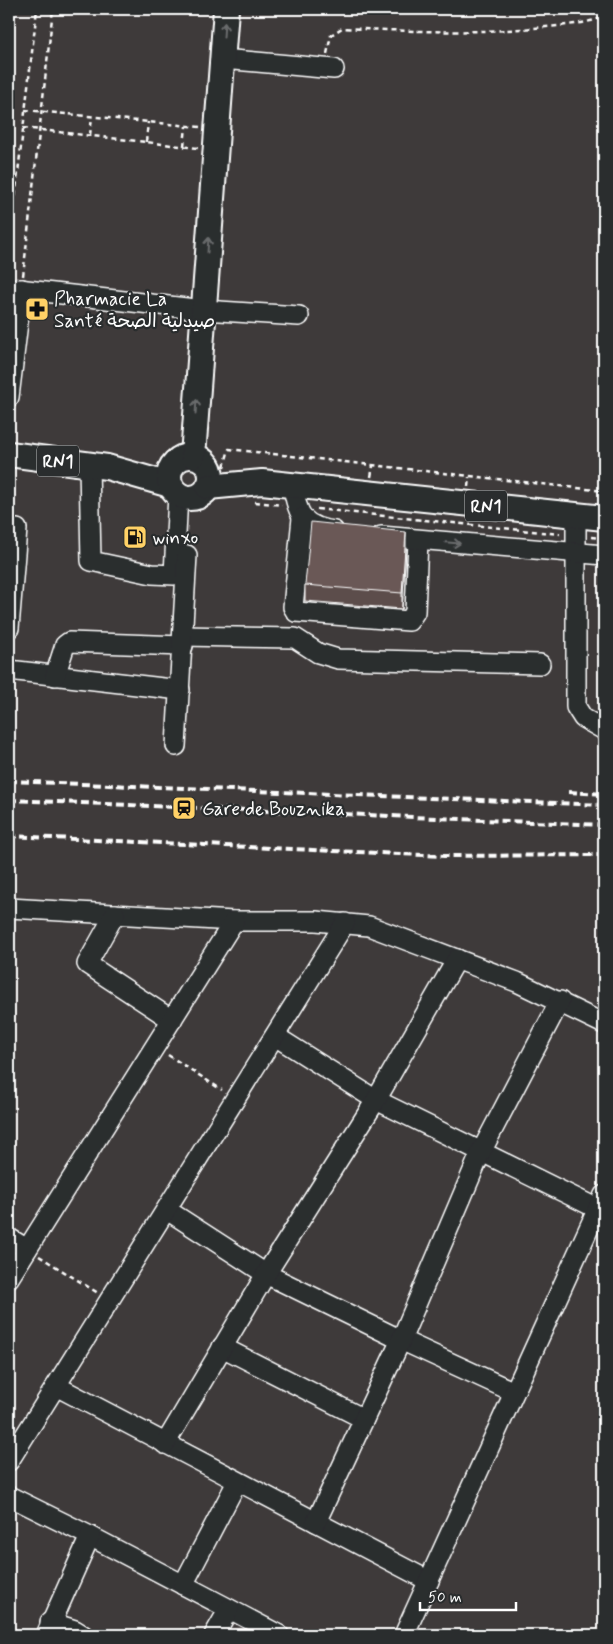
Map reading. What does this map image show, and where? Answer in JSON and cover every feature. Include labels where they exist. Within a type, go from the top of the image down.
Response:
[{"type":"main road","points":[[193,477],[226,9]]},
{"type":"main road","name":"RN1","points":[[9,454],[193,477],[297,504],[577,534],[604,518]]},
{"type":"street","points":[[222,59],[330,68]]},
{"type":"street","points":[[9,397],[15,289],[204,310],[299,316]]},
{"type":"street","points":[[98,466],[91,561],[152,574],[174,575],[193,477]]},
{"type":"street","points":[[176,746],[193,477]]},
{"type":"street","points":[[297,504],[325,530],[418,540],[577,534],[604,555]]},
{"type":"street","points":[[297,504],[293,608],[296,612],[409,621],[415,612],[418,540]]},
{"type":"street","points":[[577,534],[576,707],[583,718],[604,730]]},
{"type":"street","points":[[9,628],[14,537]]},
{"type":"street","points":[[55,676],[65,645],[68,642],[295,638],[318,653],[338,659],[540,664]]},
{"type":"street","points":[[9,670],[180,690]]},
{"type":"street","points":[[9,908],[234,921],[345,923],[369,926],[560,1001],[604,1024]]},
{"type":"street","points":[[115,914],[86,964],[172,1020]]},
{"type":"street","points":[[9,1278],[234,921]]},
{"type":"street","points":[[9,1461],[345,923]]},
{"type":"street","points":[[165,1444],[266,1274],[376,1100],[457,959]]},
{"type":"street","points":[[316,1522],[401,1340],[481,1152],[560,1001]]},
{"type":"street","points":[[275,1036],[376,1100],[481,1152],[601,1202],[404,1635]]},
{"type":"street","points":[[167,1210],[266,1274],[401,1340],[514,1392]]},
{"type":"street","points":[[9,1238],[27,1249]]},
{"type":"street","points":[[222,1347],[364,1419]]},
{"type":"street","points":[[56,1386],[429,1581]]},
{"type":"street","points":[[183,1585],[237,1482]]},
{"type":"street","points":[[9,1496],[90,1536],[279,1635]]},
{"type":"street","points":[[83,1635],[75,1630],[48,1629],[90,1536]]},
{"type":"street","points":[[214,1635],[229,1609]]},
{"type":"path","points":[[9,250],[37,9]]},
{"type":"path","points":[[15,289],[40,130],[53,9]]},
{"type":"path","points":[[330,68],[331,35],[342,28],[433,33],[476,32],[578,23],[604,17]]},
{"type":"path","points":[[25,110],[186,126],[216,139]]},
{"type":"path","points":[[90,135],[92,116]]},
{"type":"path","points":[[146,142],[148,122]]},
{"type":"path","points":[[184,146],[186,126]]},
{"type":"path","points":[[23,128],[184,146],[216,139]]},
{"type":"path","points":[[193,477],[229,449],[604,492]]},
{"type":"path","points":[[255,492],[297,504],[604,538]]},
{"type":"path","points":[[155,1047],[236,1098]]},
{"type":"path","points":[[27,1249],[110,1300]]},
{"type":"building","points":[[311,522],[406,532],[402,593],[305,585]]},
{"type":"railway","points":[[9,781],[604,805]]},
{"type":"railway","points":[[569,792],[604,794]]},
{"type":"railway","points":[[9,800],[604,825]]},
{"type":"railway","points":[[9,836],[444,856],[604,855]]},
{"type":"place","name":"Pharmacie La Santé صيدلية الصحة","points":[[37,309]]},
{"type":"place","name":"winxo","points":[[135,537]]},
{"type":"place","name":"Gare de Bouznika","points":[[184,808]]}]
